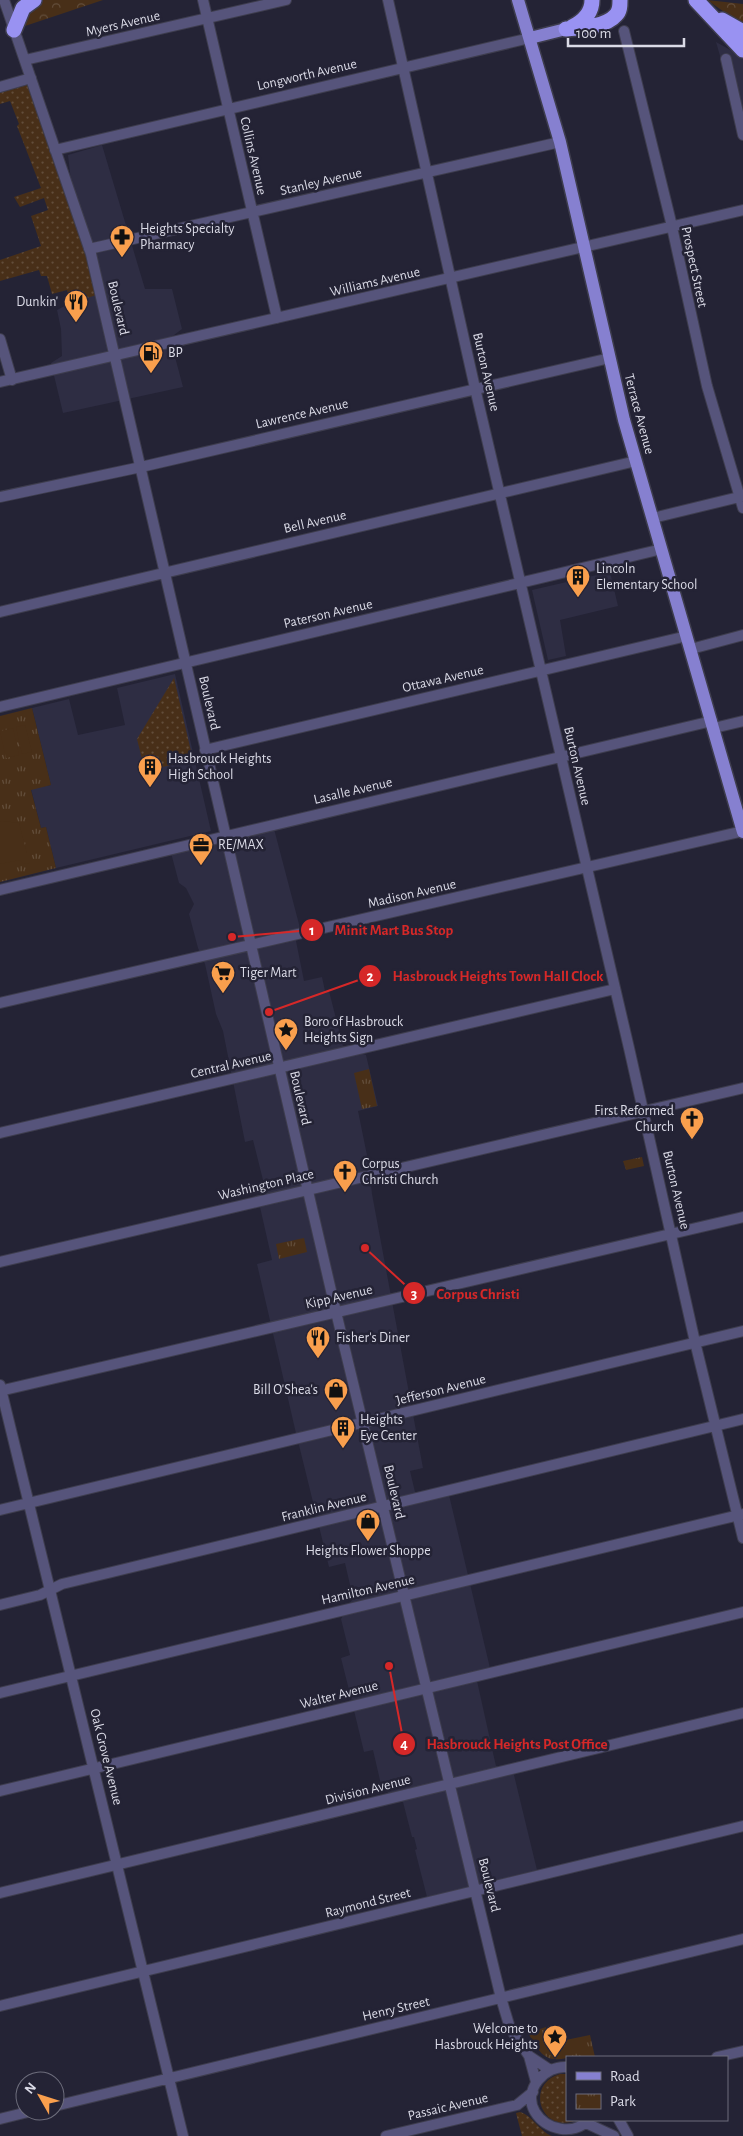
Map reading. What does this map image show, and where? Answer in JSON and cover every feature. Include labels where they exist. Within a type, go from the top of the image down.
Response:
[{"type":"highway","points":[[14,30],[23,8],[34,0]]},
{"type":"highway","points":[[566,29],[584,19],[592,7],[592,0]]},
{"type":"highway","points":[[566,29],[612,19],[618,12],[620,0]]},
{"type":"highway","points":[[697,0],[722,20],[743,32]]},
{"type":"highway","points":[[697,0],[743,50]]},
{"type":"main road","name":"Terrace Avenue","points":[[518,0],[560,142],[610,358],[636,460],[743,831]]},
{"type":"main road","name":"Longworth Avenue","points":[[530,38],[566,29]]},
{"type":"street","name":"Boulevard","points":[[4,0],[89,249],[336,1312],[501,1998],[510,2028],[529,2056],[550,2070]]},
{"type":"street","name":"Collins Avenue","points":[[203,0],[278,318]]},
{"type":"street","name":"Myers Avenue","points":[[25,60],[286,0]]},
{"type":"street","name":"Burton Avenue","points":[[388,0],[475,388],[643,1112],[677,1233],[696,1342],[740,1515],[743,1538]]},
{"type":"street","name":"Prospect Street","points":[[624,31],[707,386],[743,508]]},
{"type":"street","name":"Longworth Avenue","points":[[55,150],[530,38]]},
{"type":"street","points":[[726,59],[743,134]]},
{"type":"street","points":[[0,87],[31,78]]},
{"type":"street","name":"Stanley Avenue","points":[[89,249],[560,142]]},
{"type":"street","name":"Williams Avenue","points":[[0,382],[743,210]]},
{"type":"street","points":[[0,339],[12,380]]},
{"type":"street","name":"Lawrence Avenue","points":[[0,497],[141,467],[610,358]]},
{"type":"street","name":"Bell Avenue","points":[[0,612],[636,460]]},
{"type":"street","points":[[653,518],[741,496]]},
{"type":"street","name":"Paterson Avenue","points":[[0,707],[662,549]]},
{"type":"street","points":[[691,649],[743,635]]},
{"type":"street","name":"Ottawa Avenue","points":[[205,750],[687,636]]},
{"type":"street","name":"Lasalle Avenue","points":[[0,890],[561,757],[713,725],[743,721]]},
{"type":"street","name":"Madison Avenue","points":[[0,1003],[743,831]]},
{"type":"street","name":"Central Avenue","points":[[0,1133],[615,989]]},
{"type":"street","name":"Washington Place","points":[[0,1262],[743,1088]]},
{"type":"street","name":"Kipp Avenue","points":[[0,1389],[743,1217]]},
{"type":"street","name":"Jefferson Avenue","points":[[0,1510],[743,1330]]},
{"type":"street","name":"Oak Grove Avenue","points":[[0,1389],[51,1589],[183,2136]]},
{"type":"street","name":"Franklin Avenue","points":[[0,1605],[40,1596],[51,1589],[108,1573],[743,1419]]},
{"type":"street","name":"Hamilton Avenue","points":[[0,1693],[740,1515]]},
{"type":"street","name":"Walter Avenue","points":[[0,1791],[743,1612]]},
{"type":"street","name":"Division Avenue","points":[[0,1893],[743,1713]]},
{"type":"street","name":"Raymond Street","points":[[0,2006],[743,1826]]},
{"type":"street","name":"Henry Street","points":[[65,2104],[743,1939]]},
{"type":"street","points":[[721,2056],[743,2051]]},
{"type":"street","name":"Boulevard","points":[[529,2056],[535,2087],[532,2100],[535,2112]]},
{"type":"street","points":[[550,2070],[566,2067]]},
{"type":"street","name":"Passaic Avenue","points":[[386,2136],[517,2105],[535,2087],[542,2074],[550,2070]]},
{"type":"street","points":[[517,2105],[535,2112],[543,2121],[556,2130],[573,2130],[587,2121],[615,2136]]},
{"type":"street","points":[[0,2119],[15,2115]]},
{"type":"street","points":[[601,2121],[615,2136]]},
{"type":"street","points":[[620,2121],[628,2136]]},
{"type":"shaded area","points":[[716,42],[743,57],[743,136]]},
{"type":"shaded area","points":[[102,145],[145,289],[172,289],[182,329],[170,338],[183,387],[63,413],[51,363],[62,356],[61,329],[57,310],[84,296],[68,155]]},
{"type":"shaded area","points":[[610,572],[618,606],[560,620],[566,656],[548,660],[532,590]]},
{"type":"shaded area","points":[[175,674],[211,831],[56,868],[46,827],[41,828],[31,789],[51,785],[32,708],[69,699],[78,735],[125,725],[117,688]]},
{"type":"shaded area","points":[[273,825],[300,928],[296,941],[304,981],[322,977],[325,991],[329,991],[343,1046],[366,1055],[378,1106],[358,1111],[423,1468],[410,1471],[415,1492],[449,1495],[490,1668],[477,1681],[496,1766],[514,1775],[537,1870],[427,1897],[415,1850],[417,1849],[414,1837],[412,1837],[403,1802],[382,1789],[373,1750],[364,1752],[341,1658],[350,1655],[341,1619],[353,1598],[345,1563],[329,1567],[257,1264],[272,1260],[260,1207],[266,1192],[253,1140],[245,1142],[223,1031],[216,1014],[205,964],[198,948],[189,914],[194,904],[186,888],[179,883],[170,849]]},
{"type":"green space","points":[[42,0],[103,0],[22,27],[31,8]]},
{"type":"green space","points":[[707,0],[743,4],[743,25]]},
{"type":"green space","points":[[31,78],[100,294],[70,303],[67,290],[52,294],[47,276],[41,276],[39,270],[0,281],[0,260],[41,246],[31,216],[48,210],[44,198],[20,207],[14,197],[41,188],[17,126],[19,124],[10,101],[0,104],[0,87]]},
{"type":"green space","points":[[174,678],[193,760],[145,771],[137,739]]},
{"type":"green space","points":[[32,708],[51,785],[31,790],[41,828],[46,827],[56,868],[0,882],[0,716]]},
{"type":"green space","points":[[25,725],[32,752],[22,754],[16,727]]},
{"type":"green space","points":[[13,728],[19,755],[6,758],[0,731]]},
{"type":"green space","points":[[0,822],[19,823],[27,853],[30,853],[32,859],[29,863],[24,864],[20,860],[0,864]]},
{"type":"green space","points":[[369,1069],[377,1106],[362,1109],[354,1073]]},
{"type":"green space","points":[[642,1157],[644,1166],[626,1170],[623,1161]]},
{"type":"green space","points":[[304,1238],[307,1252],[279,1259],[276,1244]]},
{"type":"green space","points":[[546,2027],[551,2043],[590,2035],[595,2056],[566,2056],[566,2058],[552,2059],[539,2051],[528,2033]]},
{"type":"green space","points":[[560,2074],[566,2074],[566,2121],[573,2121],[564,2123],[554,2121],[546,2115],[540,2097],[542,2088],[549,2079]]},
{"type":"green space","points":[[520,2112],[528,2116],[543,2131],[552,2136],[522,2136],[516,2113]]},
{"type":"place","name":"Heights Specialty Pharmacy","points":[[122,258]]},
{"type":"place","name":"Dunkin'","points":[[76,323]]},
{"type":"place","name":"BP","points":[[151,374]]},
{"type":"place","name":"Lincoln Elementary School","points":[[578,598]]},
{"type":"place","name":"Hasbrouck Heights High School","points":[[150,788]]},
{"type":"place","name":"RE/MAX","points":[[201,866]]},
{"type":"place","name":"Minit Mart Bus Stop","points":[[232,937]]},
{"type":"place","name":"Tiger Mart","points":[[223,994]]},
{"type":"place","name":"Hasbrouck Heights Town Hall Clock","points":[[269,1012]]},
{"type":"place","name":"Boro of Hasbrouck Heights Sign","points":[[286,1051]]},
{"type":"place","name":"First Reformed Church","points":[[692,1140]]},
{"type":"place","name":"Corpus Christi Church","points":[[345,1193]]},
{"type":"place","name":"Corpus Christi","points":[[365,1248]]},
{"type":"place","name":"Fisher's Diner","points":[[318,1359]]},
{"type":"place","name":"Bill O'Shea's","points":[[336,1411]]},
{"type":"place","name":"Heights Eye Center","points":[[343,1449]]},
{"type":"place","name":"Heights Flower Shoppe","points":[[368,1542]]},
{"type":"place","name":"Hasbrouck Heights Post Office","points":[[389,1666]]},
{"type":"place","name":"Welcome to Hasbrouck Heights","points":[[555,2058]]}]
